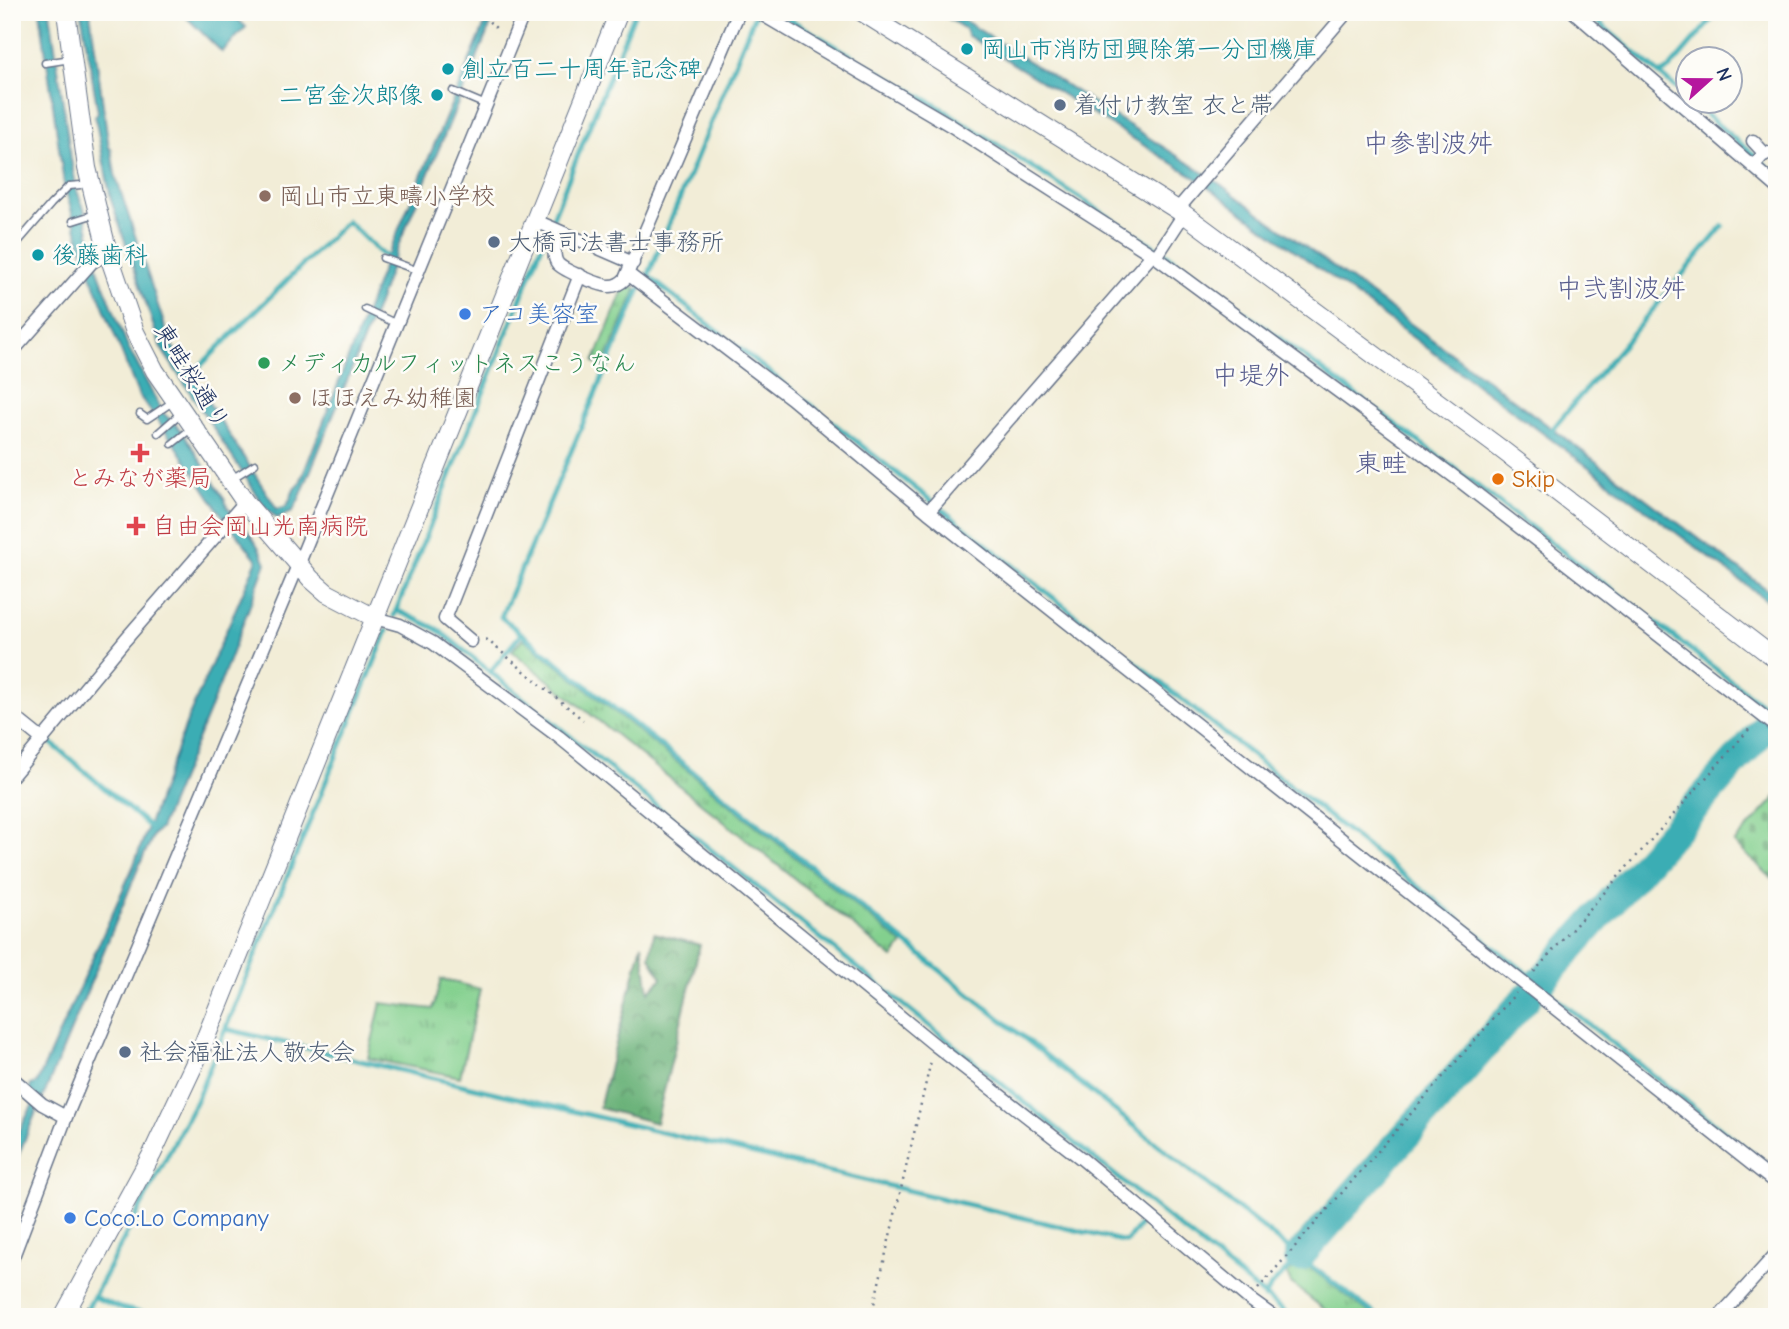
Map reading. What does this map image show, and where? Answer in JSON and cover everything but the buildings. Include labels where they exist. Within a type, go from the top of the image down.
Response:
[{"type":"street","name":"東畦桜通り","points":[[65,12],[65,60],[92,215],[95,262],[135,332],[173,410],[188,430],[236,477],[237,512],[299,563],[311,579],[327,593],[375,618]]},
{"type":"street","points":[[12,1259],[66,1117],[299,563],[524,12]]},
{"type":"street","points":[[63,1317],[152,1154],[200,1052],[375,618],[547,226],[619,12]]},
{"type":"street","points":[[547,226],[558,264],[609,286],[620,284],[631,268],[738,12]]},
{"type":"street","points":[[758,12],[950,125],[1157,253],[1771,718]]},
{"type":"street","points":[[862,12],[1180,212],[1497,446],[1777,660]]},
{"type":"street","points":[[932,507],[1157,253],[1180,212],[1204,178],[1347,12]]},
{"type":"street","points":[[1574,12],[1760,159]]},
{"type":"street","points":[[1753,141],[1760,159],[1777,187]]},
{"type":"street","points":[[547,226],[631,268],[643,285],[932,507],[1528,979],[1777,1184]]},
{"type":"street","points":[[12,352],[95,262]]},
{"type":"street","points":[[471,641],[445,619],[580,275]]},
{"type":"street","points":[[12,776],[125,640],[237,512]]},
{"type":"street","points":[[375,618],[400,625],[433,643],[530,714],[935,1045],[1082,1159],[1274,1317]]},
{"type":"street","points":[[12,715],[43,740]]},
{"type":"street","points":[[12,1078],[38,1101],[66,1117]]},
{"type":"street","points":[[1719,1317],[1777,1254]]},
{"type":"lane","points":[[45,63],[65,60]]},
{"type":"lane","points":[[453,91],[486,105]]},
{"type":"lane","points":[[12,249],[69,186],[86,184]]},
{"type":"lane","points":[[73,221],[92,215]]},
{"type":"lane","points":[[383,258],[419,271]]},
{"type":"lane","points":[[365,309],[397,324]]},
{"type":"lane","points":[[140,414],[147,419],[173,410]]},
{"type":"lane","points":[[159,431],[173,410]]},
{"type":"lane","points":[[172,444],[188,430]]},
{"type":"lane","points":[[236,477],[255,464]]},
{"type":"path","points":[[479,12],[494,28]]},
{"type":"path","points":[[471,641],[480,635],[583,720]]},
{"type":"path","points":[[1259,1286],[1528,979],[1771,718],[1777,701]]},
{"type":"path","points":[[872,1317],[935,1045]]},
{"type":"path","points":[[92,1309],[121,1317]]},
{"type":"green space","points":[[631,285],[637,289],[603,366],[594,362],[623,290]]},
{"type":"green space","points":[[523,638],[903,944],[893,958],[512,651]]},
{"type":"green space","points":[[1777,796],[1777,883],[1734,843]]},
{"type":"green space","points":[[654,933],[700,945],[656,1123],[599,1108],[642,944],[649,992],[662,978],[650,957]]},
{"type":"green space","points":[[441,979],[480,989],[460,1077],[368,1058],[381,1003],[433,1009]]},
{"type":"green space","points":[[1306,1265],[1375,1317],[1334,1317],[1291,1283],[1287,1274],[1294,1268]]},
{"type":"water","points":[[40,12],[50,12],[71,159],[93,253],[128,347],[163,413],[188,440],[228,508],[250,534],[266,563],[219,687],[160,829],[154,834],[139,866],[42,1100],[29,1090],[31,1085],[37,1083],[133,867],[189,716],[257,560],[221,514],[138,394],[85,260],[64,184]]},
{"type":"water","points":[[81,12],[90,12],[115,174],[170,342],[277,509],[287,506],[295,487],[299,485],[385,262],[485,24],[488,16],[483,12],[496,12],[399,244],[376,309],[300,497],[293,511],[277,518],[265,507],[161,348],[111,200],[95,117],[98,112]]},
{"type":"water","points":[[181,12],[230,12],[246,27],[222,52]]},
{"type":"water","points":[[938,12],[951,12],[1209,176],[1777,597],[1777,608],[1196,178],[967,35],[965,29]]},
{"type":"water","points":[[33,1104],[38,1107],[12,1171],[12,1145]]},
{"type":"waterway","points":[[394,616],[635,12]]},
{"type":"waterway","points":[[777,12],[944,110],[1166,254],[1446,462],[1777,716]]},
{"type":"waterway","points":[[1586,12],[1674,86]]},
{"type":"waterway","points":[[1659,74],[1669,69],[1718,12]]},
{"type":"waterway","points":[[754,17],[648,276],[639,291],[501,617],[1069,1074],[1299,1257],[1379,1317]]},
{"type":"waterway","points":[[1707,116],[1777,175]]},
{"type":"waterway","points":[[188,378],[347,221],[387,257]]},
{"type":"waterway","points":[[1550,432],[1723,226]]},
{"type":"waterway","points":[[648,276],[1539,983]]},
{"type":"waterway","points":[[396,610],[437,629],[1291,1317]]},
{"type":"waterway","points":[[83,1317],[196,1101],[387,631]]},
{"type":"waterway","points":[[490,672],[521,634]]},
{"type":"waterway","points":[[1536,987],[1777,714]]},
{"type":"waterway","points":[[49,741],[150,827]]},
{"type":"waterway","points":[[1538,984],[1777,1173]]},
{"type":"waterway","points":[[1299,1257],[1527,997]]},
{"type":"waterway","points":[[226,1029],[1126,1242],[1144,1220]]},
{"type":"waterway","points":[[1265,1298],[1271,1286],[1299,1257]]},
{"type":"waterway","points":[[94,1297],[120,1308],[160,1317]]},
{"type":"place","name":"岡山市消防団興除第一分団機庫","points":[[967,49]]},
{"type":"place","name":"創立百二十周年記念碑","points":[[448,69]]},
{"type":"place","name":"二宮金次郎像","points":[[437,95]]},
{"type":"place","name":"着付け教室 衣と帯","points":[[1060,105]]},
{"type":"place","name":"岡山市立東疇小学校","points":[[265,196]]},
{"type":"place","name":"大橋司法書士事務所","points":[[494,242]]},
{"type":"place","name":"後藤歯科","points":[[38,255]]},
{"type":"place","name":"アコ美容室","points":[[465,314]]},
{"type":"place","name":"メディカルフィットネスこうなん","points":[[264,363]]},
{"type":"place","name":"ほほえみ幼稚園","points":[[295,398]]},
{"type":"place","name":"とみなが薬局","points":[[140,453]]},
{"type":"place","name":"Skip","points":[[1498,479]]},
{"type":"place","name":"自由会岡山光南病院","points":[[136,526]]},
{"type":"place","name":"社会福祉法人敬友会","points":[[125,1052]]},
{"type":"place","name":"Coco:Lo Company","points":[[70,1218]]},
{"type":"district","name":"中参割波舛","points":[[1428,143]]},
{"type":"district","name":"中弐割波舛","points":[[1621,288]]},
{"type":"district","name":"中堤外","points":[[1251,375]]},
{"type":"district","name":"東畦","points":[[1381,463]]}]
